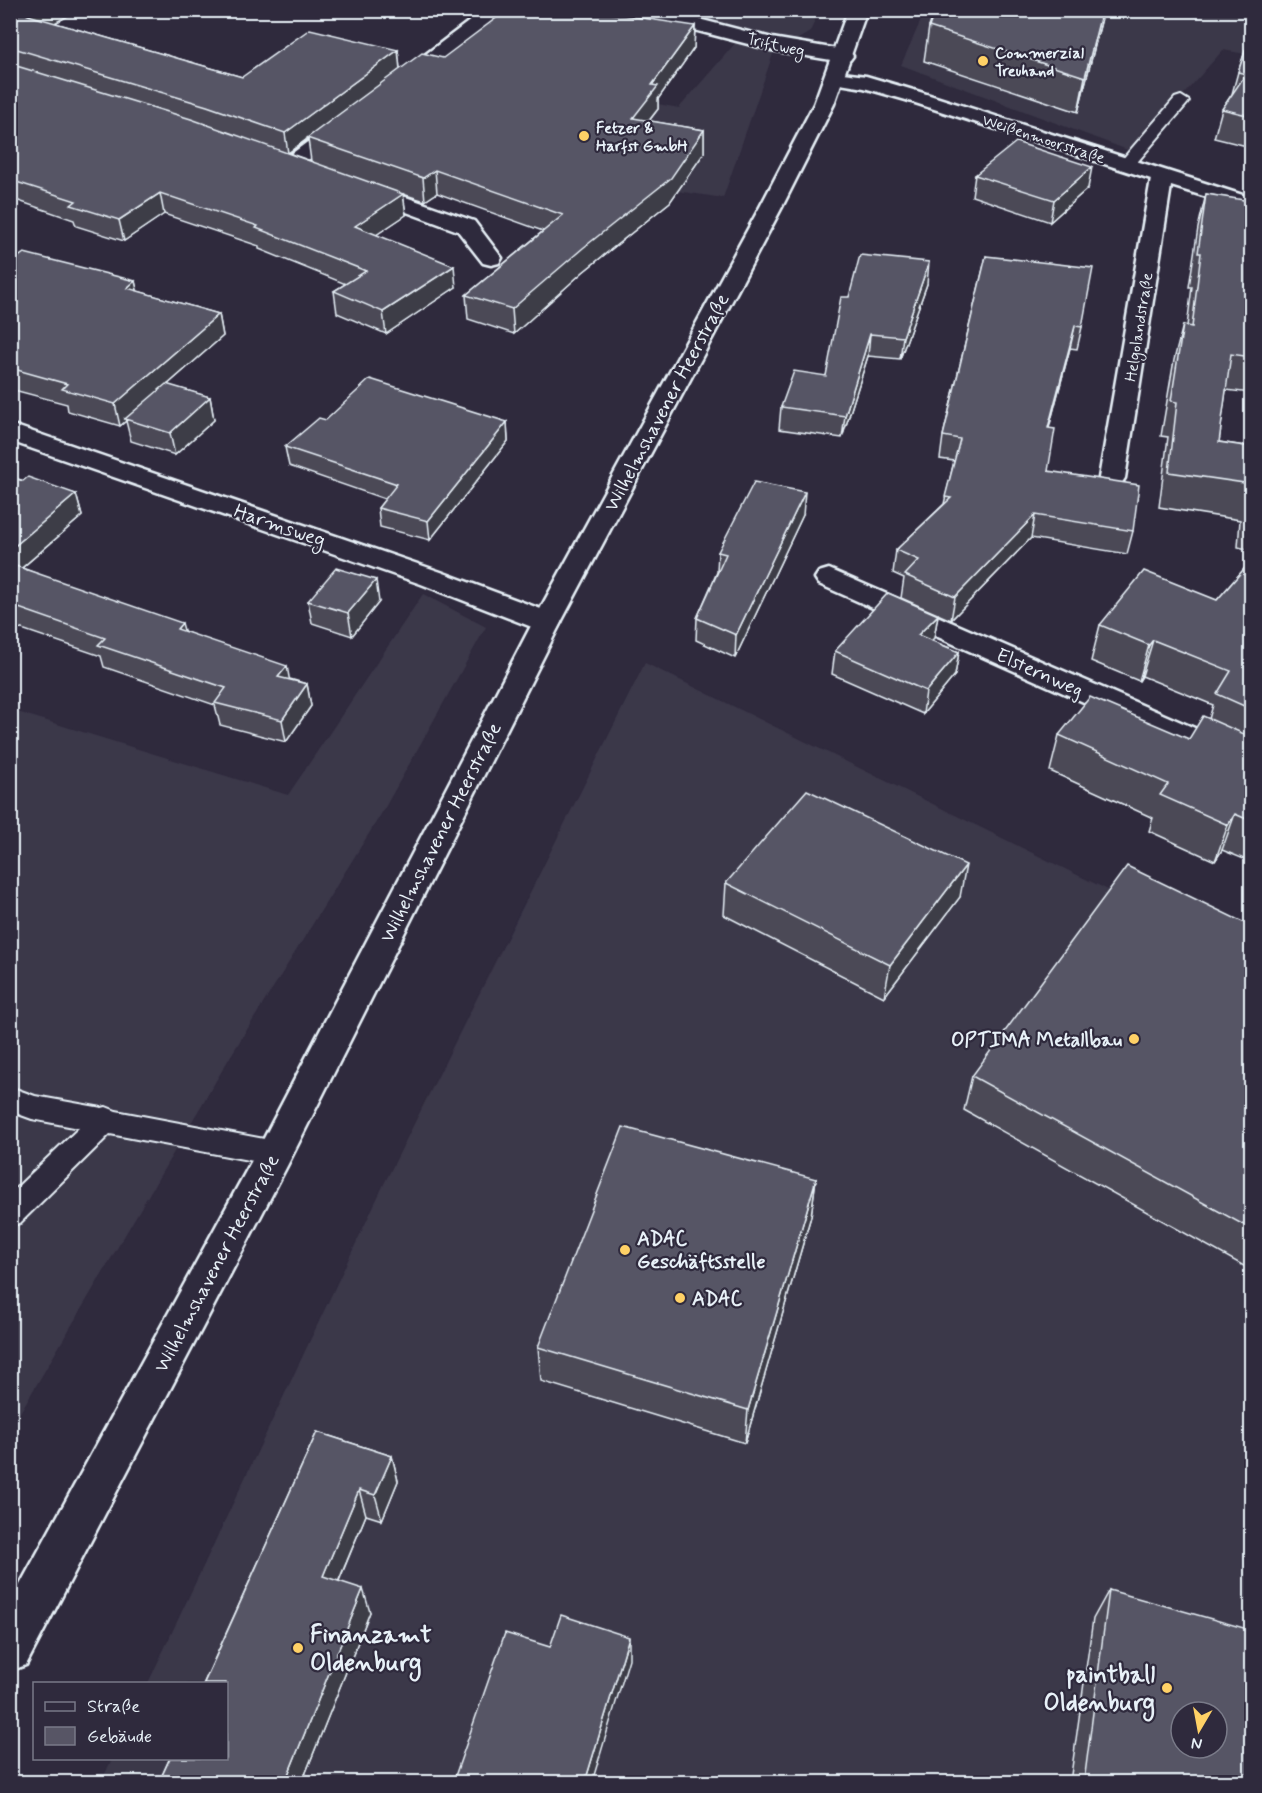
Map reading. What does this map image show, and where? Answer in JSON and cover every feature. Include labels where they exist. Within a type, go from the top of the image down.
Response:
[{"type":"street","points":[[386,93],[497,10]]},
{"type":"street","name":"Triftweg","points":[[640,10],[771,44],[839,67]]},
{"type":"street","name":"Wilhelmshavener Heerstraße","points":[[10,1648],[275,1153],[547,622],[771,207],[824,104],[858,10]]},
{"type":"street","name":"Weißenmoorstraße","points":[[839,67],[875,84],[1251,205]]},
{"type":"street","points":[[293,162],[358,114]]},
{"type":"street","points":[[270,155],[315,170]]},
{"type":"street","name":"Helgolandstraße","points":[[1112,478],[1162,176]]},
{"type":"street","points":[[347,182],[466,226],[491,258]]},
{"type":"street","name":"Harmsweg","points":[[10,432],[431,578],[547,622]]},
{"type":"street","name":"Elsternweg","points":[[829,578],[1251,766]]},
{"type":"lane","points":[[1127,164],[1181,101]]},
{"type":"lane","points":[[10,1098],[32,1107],[106,1119],[275,1153]]},
{"type":"lane","points":[[10,1214],[106,1119]]},
{"type":"shaded area","points":[[670,11],[819,11],[810,32],[773,54],[723,198],[510,166],[575,88],[679,108],[744,33]]},
{"type":"shaded area","points":[[925,11],[1251,11],[1251,55],[1223,50],[1133,152],[901,65]]},
{"type":"shaded area","points":[[423,594],[486,627],[383,811],[230,1057],[11,1428],[11,710],[288,795]]},
{"type":"shaded area","points":[[645,663],[1251,960],[1251,1782],[101,1782],[112,1760],[228,1760],[228,1682],[148,1682],[384,1184]]},
{"type":"building","points":[[10,10],[37,10],[28,15],[242,77],[310,29],[398,50],[285,133],[207,106],[10,47]]},
{"type":"building","points":[[507,10],[590,10],[695,26],[652,85],[658,86],[633,118],[704,130],[671,178],[583,248],[512,309],[466,295],[563,215],[435,170],[423,178],[307,138],[422,53],[443,58]]},
{"type":"building","points":[[935,10],[1102,10],[1085,77],[929,27]]},
{"type":"building","points":[[1251,34],[1251,116],[1222,109],[1246,74],[1238,72]]},
{"type":"building","points":[[10,64],[191,119],[403,194],[355,226],[454,266],[383,312],[334,291],[366,271],[256,228],[258,226],[160,193],[119,220],[71,205],[76,201],[10,180]]},
{"type":"building","points":[[1016,142],[1092,167],[1054,200],[975,175]]},
{"type":"building","points":[[1206,194],[1251,202],[1251,357],[1231,354],[1219,442],[1251,447],[1251,484],[1169,472],[1177,402],[1171,401],[1183,325],[1192,327]]},
{"type":"building","points":[[24,253],[135,281],[127,288],[219,314],[115,404],[62,389],[67,384],[10,368],[10,263]]},
{"type":"building","points":[[860,255],[929,262],[903,337],[870,334],[845,416],[781,407],[794,371],[826,376],[841,297],[849,297]]},
{"type":"building","points":[[986,256],[1093,268],[1082,327],[1075,326],[1048,428],[1055,429],[1048,471],[1139,485],[1133,531],[1035,515],[955,597],[905,575],[919,560],[896,550],[951,498],[945,497],[960,439],[943,436]]},
{"type":"building","points":[[370,379],[507,422],[428,521],[378,508],[397,484],[285,447],[319,418],[326,420]]},
{"type":"building","points":[[166,384],[210,397],[170,433],[125,419]]},
{"type":"building","points":[[10,477],[23,481],[28,477],[76,494],[10,550]]},
{"type":"building","points":[[754,482],[805,492],[736,635],[697,618],[726,554],[718,552]]},
{"type":"building","points":[[1251,484],[1251,512],[1249,512]]},
{"type":"building","points":[[1251,561],[1251,709],[1217,694],[1231,671],[1153,640],[1149,645],[1100,625],[1144,571],[1217,600]]},
{"type":"building","points":[[10,564],[182,623],[177,629],[287,666],[278,677],[307,684],[282,720],[215,703],[226,688],[98,645],[105,638],[10,605]]},
{"type":"building","points":[[336,568],[376,580],[348,613],[308,601]]},
{"type":"building","points":[[888,593],[938,615],[918,635],[959,652],[926,691],[835,651]]},
{"type":"building","points":[[1090,697],[1189,739],[1203,716],[1251,737],[1251,821],[1235,814],[1228,825],[1160,795],[1168,784],[1059,735]]},
{"type":"building","points":[[807,790],[966,865],[890,965],[726,883]]},
{"type":"building","name":"OPTIMA Metallbau","points":[[1127,866],[1251,926],[1251,1229],[972,1076]]},
{"type":"building","name":"ADAC","points":[[623,1127],[816,1179],[748,1410],[538,1347]]},
{"type":"building","name":"Finanzamt Oldenburg","points":[[317,1432],[392,1456],[375,1495],[359,1490],[323,1576],[363,1589],[285,1782],[159,1782],[169,1760],[228,1760],[228,1682],[204,1682]]},
{"type":"building","name":"paintball Oldenburg","points":[[1109,1590],[1251,1630],[1251,1782],[1084,1782]]},
{"type":"building","points":[[561,1615],[629,1637],[585,1782],[453,1782],[505,1633],[550,1647]]},
{"type":"place","name":"Commerzial Treuhand","points":[[983,61]]},
{"type":"place","name":"Fetzer & Harfst GmbH","points":[[584,136]]},
{"type":"place","name":"OPTIMA Metallbau","points":[[1134,1039]]},
{"type":"place","name":"ADAC Geschäftsstelle","points":[[625,1250]]},
{"type":"place","name":"ADAC","points":[[680,1298]]},
{"type":"place","name":"Finanzamt Oldenburg","points":[[298,1648]]},
{"type":"place","name":"paintball Oldenburg","points":[[1167,1688]]}]
